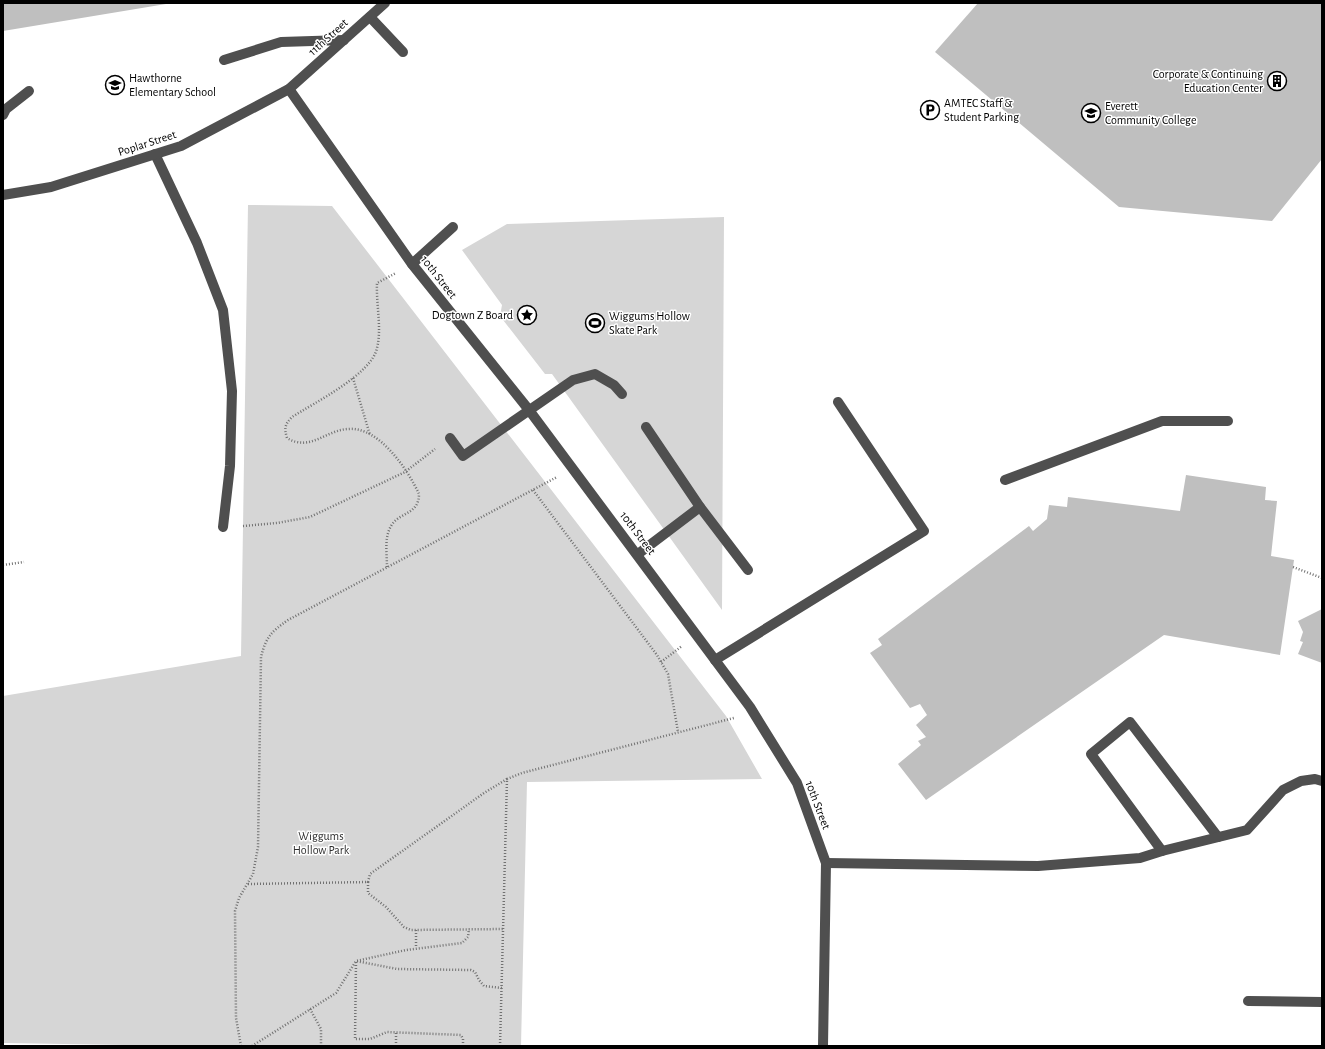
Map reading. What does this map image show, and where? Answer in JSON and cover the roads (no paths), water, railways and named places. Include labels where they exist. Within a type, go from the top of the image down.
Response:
[{"type":"street","name":"11th Street","points":[[289,90],[385,3]]},
{"type":"street","points":[[370,17],[403,52]]},
{"type":"street","points":[[224,60],[281,42],[344,40]]},
{"type":"street","name":"Poplar Street","points":[[3,195],[51,187],[180,146],[289,90]]},
{"type":"street","name":"10th Street","points":[[289,90],[412,264],[529,410],[638,554],[753,713],[797,783],[826,863],[823,1046]]},
{"type":"street","points":[[3,115],[6,109],[29,91]]},
{"type":"street","points":[[155,154],[197,243],[223,310],[232,391],[230,466],[223,527]]},
{"type":"street","points":[[412,264],[453,227]]},
{"type":"street","points":[[450,438],[463,456],[573,380],[595,374],[614,385],[622,394]]},
{"type":"street","points":[[715,660],[924,531],[838,402]]},
{"type":"street","points":[[1005,480],[1162,421],[1228,420]]},
{"type":"street","points":[[646,428],[700,507],[748,570]]},
{"type":"street","points":[[638,554],[700,507]]},
{"type":"street","points":[[1162,850],[1091,754],[1130,722],[1218,837]]},
{"type":"street","points":[[826,863],[1038,866],[1140,858],[1162,850],[1247,830],[1283,790],[1301,781],[1315,779],[1322,781]]},
{"type":"street","points":[[1248,1001],[1322,1002]]},
{"type":"place","name":"Corporate & Continuing Education Center","points":[[1277,81]]},
{"type":"place","name":"Hawthorne Elementary School","points":[[115,85]]},
{"type":"place","name":"AMTEC Staff & Student Parking","points":[[930,110]]},
{"type":"place","name":"Everett Community College","points":[[1091,113]]},
{"type":"place","name":"Dogtown Z Board","points":[[527,315]]},
{"type":"place","name":"Wiggums Hollow Skate Park","points":[[595,323]]},
{"type":"park label","name":"Wiggums Hollow Park","points":[[321,843]]}]
